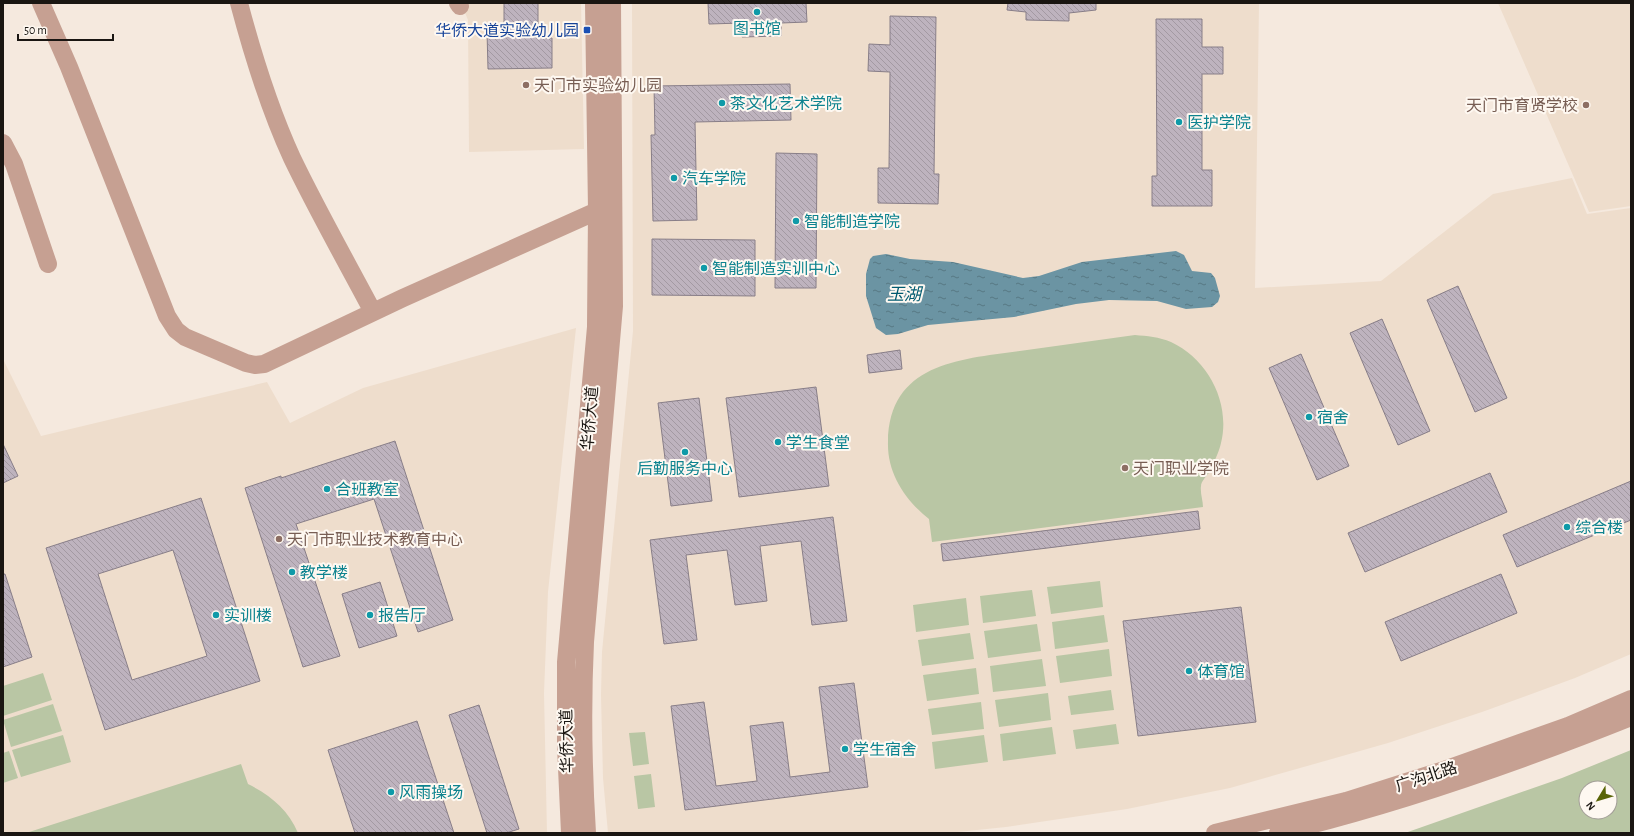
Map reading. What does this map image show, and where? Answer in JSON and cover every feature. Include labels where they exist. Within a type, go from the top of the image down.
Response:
[{"type":"street","points":[[41,3],[69,67],[154,287],[168,316],[176,330],[185,337],[246,363],[256,365],[264,364],[373,312],[597,211]]},
{"type":"street","points":[[239,3],[255,64],[292,158],[373,312]]},
{"type":"street","name":"华侨大道","points":[[570,833],[566,746],[566,662],[596,327],[597,211],[594,3]]},
{"type":"street","name":"华侨大道","points":[[587,833],[583,704],[585,642],[614,306],[612,3]]},
{"type":"street","points":[[3,143],[14,164],[48,264]]},
{"type":"street","name":"广沟北路","points":[[1215,833],[1341,818],[1631,699]]},
{"type":"street","name":"广沟北路","points":[[1278,833],[1341,818],[1507,765],[1631,717]]},
{"type":"shaded area","name":"天门市实验幼儿园","points":[[461,3],[581,3],[584,149],[469,152],[468,20]]},
{"type":"shaded area","name":"天门职业学院","points":[[632,3],[1259,3],[1255,288],[1381,281],[1493,194],[1572,178],[1587,214],[1631,208],[1631,654],[1575,678],[1482,712],[1388,743],[1230,788],[1127,809],[1006,827],[948,833],[608,833],[603,778],[601,695],[602,652],[633,331]]},
{"type":"shaded area","name":"天门市育贤学校","points":[[1498,3],[1631,3],[1631,206],[1589,212]]},
{"type":"shaded area","name":"天门市职业技术教育中心","points":[[576,328],[548,592],[544,693],[547,833],[3,833],[3,359],[41,436],[267,382],[290,423],[363,388]]},
{"type":"green space","points":[[1135,335],[1162,339],[1171,342],[1184,350],[1196,359],[1214,384],[1223,413],[1223,428],[1218,453],[1210,471],[1201,484],[1203,507],[932,542],[929,519],[912,503],[899,485],[894,475],[888,453],[892,415],[902,394],[916,379],[935,369],[956,361]]},
{"type":"green space","points":[[1100,581],[1103,607],[1051,614],[1047,587]]},
{"type":"green space","points":[[1032,590],[1036,616],[983,623],[980,596]]},
{"type":"green space","points":[[966,598],[969,625],[916,632],[913,605]]},
{"type":"green space","points":[[1104,615],[1108,642],[1055,649],[1052,622]]},
{"type":"green space","points":[[1037,624],[1041,651],[988,658],[984,631]]},
{"type":"green space","points":[[970,633],[974,659],[922,666],[918,640]]},
{"type":"green space","points":[[1109,649],[1112,676],[1060,683],[1056,656]]},
{"type":"green space","points":[[1042,659],[1046,686],[993,692],[990,666]]},
{"type":"green space","points":[[976,668],[979,694],[927,701],[923,675]]},
{"type":"green space","points":[[43,673],[52,700],[3,716],[3,686]]},
{"type":"green space","points":[[1111,690],[1114,710],[1071,715],[1068,696]]},
{"type":"green space","points":[[1048,693],[1051,720],[999,727],[995,700]]},
{"type":"green space","points":[[981,702],[984,729],[932,735],[928,709]]},
{"type":"green space","points":[[53,704],[62,731],[11,747],[3,720]]},
{"type":"green space","points":[[1116,724],[1119,744],[1076,749],[1073,730]]},
{"type":"green space","points":[[1052,727],[1056,754],[1003,761],[1000,734]]},
{"type":"green space","points":[[645,732],[649,764],[633,766],[629,733]]},
{"type":"green space","points":[[63,735],[71,762],[21,777],[12,750]]},
{"type":"green space","points":[[984,735],[988,762],[935,769],[932,742]]},
{"type":"green space","points":[[1631,750],[1631,833],[1405,833],[1562,778]]},
{"type":"green space","points":[[9,751],[18,778],[3,783],[3,753]]},
{"type":"green space","points":[[241,764],[248,784],[264,793],[278,804],[294,824],[298,833],[26,833]]},
{"type":"green space","points":[[651,774],[655,807],[638,809],[634,776]]},
{"type":"water","name":"玉湖","points":[[1176,251],[1184,255],[1192,271],[1211,273],[1215,278],[1220,296],[1218,302],[1212,307],[1186,309],[1157,301],[1109,300],[1076,304],[1014,317],[928,325],[898,334],[886,335],[876,328],[866,296],[866,274],[870,259],[873,256],[886,254],[910,259],[953,262],[1023,278],[1039,276],[1082,262]]},
{"type":"building","points":[[504,3],[538,3],[538,38],[552,38],[552,68],[488,69],[487,31],[504,30]]},
{"type":"building","name":"图书馆","points":[[708,3],[806,3],[807,22],[781,23],[781,36],[742,37],[742,23],[709,24]]},
{"type":"building","points":[[1008,3],[1096,3],[1096,10],[1069,13],[1069,21],[1026,20],[1026,12],[1007,10]]},
{"type":"building","points":[[890,16],[936,17],[934,174],[939,174],[938,204],[878,203],[878,168],[889,168],[890,72],[868,71],[869,44],[890,45]]},
{"type":"building","name":"医护学院","points":[[1156,19],[1202,19],[1202,47],[1223,47],[1223,74],[1202,74],[1202,170],[1212,170],[1212,206],[1152,206],[1152,176],[1157,176]]},
{"type":"building","points":[[790,84],[791,120],[695,122],[697,220],[653,221],[651,135],[655,135],[654,86]]},
{"type":"building","name":"智能制造学院","points":[[776,153],[817,154],[816,288],[775,288]]},
{"type":"building","name":"智能制造实训中心","points":[[652,239],[755,240],[755,296],[652,295]]},
{"type":"building","points":[[1458,286],[1507,398],[1475,412],[1427,300]]},
{"type":"building","name":"宿舍","points":[[1382,319],[1430,431],[1398,445],[1350,333]]},
{"type":"building","points":[[900,350],[902,369],[869,373],[867,355]]},
{"type":"building","name":"宿舍","points":[[1301,354],[1349,466],[1317,480],[1269,368]]},
{"type":"building","name":"学生食堂","points":[[816,387],[829,486],[739,497],[726,398]]},
{"type":"building","name":"后勤服务中心","points":[[699,398],[712,501],[671,506],[658,403]]},
{"type":"building","points":[[395,441],[453,620],[418,632],[374,499],[296,524],[340,656],[303,667],[245,488],[281,476],[281,478]]},
{"type":"building","points":[[3,444],[18,476],[3,483]]},
{"type":"building","points":[[1490,473],[1507,512],[1365,572],[1348,533]]},
{"type":"building","name":"综合楼","points":[[1631,481],[1631,520],[1517,567],[1503,535]]},
{"type":"building","name":"实训楼","points":[[201,498],[260,681],[105,730],[46,548]],"holes":[[[173,550],[207,656],[132,680],[98,574]]]},
{"type":"building","points":[[1198,511],[1200,529],[943,561],[941,544]]},
{"type":"building","points":[[833,517],[847,621],[812,625],[801,541],[760,546],[767,601],[735,605],[727,550],[686,555],[697,640],[664,644],[650,540]]},
{"type":"building","points":[[3,574],[5,574],[32,657],[3,667]]},
{"type":"building","points":[[1501,574],[1517,613],[1401,661],[1385,622]]},
{"type":"building","name":"报告厅","points":[[380,582],[397,636],[359,648],[342,594]]},
{"type":"building","name":"体育馆","points":[[1241,607],[1256,722],[1138,736],[1123,621]]},
{"type":"building","name":"学生宿舍","points":[[854,683],[868,787],[685,810],[671,706],[704,702],[716,786],[757,781],[750,726],[783,722],[790,777],[830,772],[819,687]]},
{"type":"building","points":[[479,705],[519,829],[506,833],[487,833],[449,715]]},
{"type":"building","name":"风雨操场","points":[[417,721],[454,833],[355,833],[328,750]]},
{"type":"place","name":"图书馆","points":[[757,12]]},
{"type":"place","name":"华侨大道实验幼儿园","points":[[587,30]]},
{"type":"place","name":"天门市实验幼儿园","points":[[526,85]]},
{"type":"place","name":"茶文化艺术学院","points":[[722,103]]},
{"type":"place","name":"天门市育贤学校","points":[[1586,105]]},
{"type":"place","name":"医护学院","points":[[1179,122]]},
{"type":"place","name":"汽车学院","points":[[674,178]]},
{"type":"place","name":"智能制造学院","points":[[796,221]]},
{"type":"place","name":"智能制造实训中心","points":[[704,268]]},
{"type":"place","name":"宿舍","points":[[1309,417]]},
{"type":"place","name":"学生食堂","points":[[778,442]]},
{"type":"place","name":"后勤服务中心","points":[[685,452]]},
{"type":"place","name":"天门职业学院","points":[[1125,468]]},
{"type":"place","name":"合班教室","points":[[327,489]]},
{"type":"place","name":"综合楼","points":[[1567,527]]},
{"type":"place","name":"天门市职业技术教育中心","points":[[279,539]]},
{"type":"place","name":"教学楼","points":[[292,572]]},
{"type":"place","name":"实训楼","points":[[216,615]]},
{"type":"place","name":"报告厅","points":[[370,615]]},
{"type":"place","name":"体育馆","points":[[1189,671]]},
{"type":"place","name":"学生宿舍","points":[[845,749]]},
{"type":"place","name":"风雨操场","points":[[391,792]]}]
